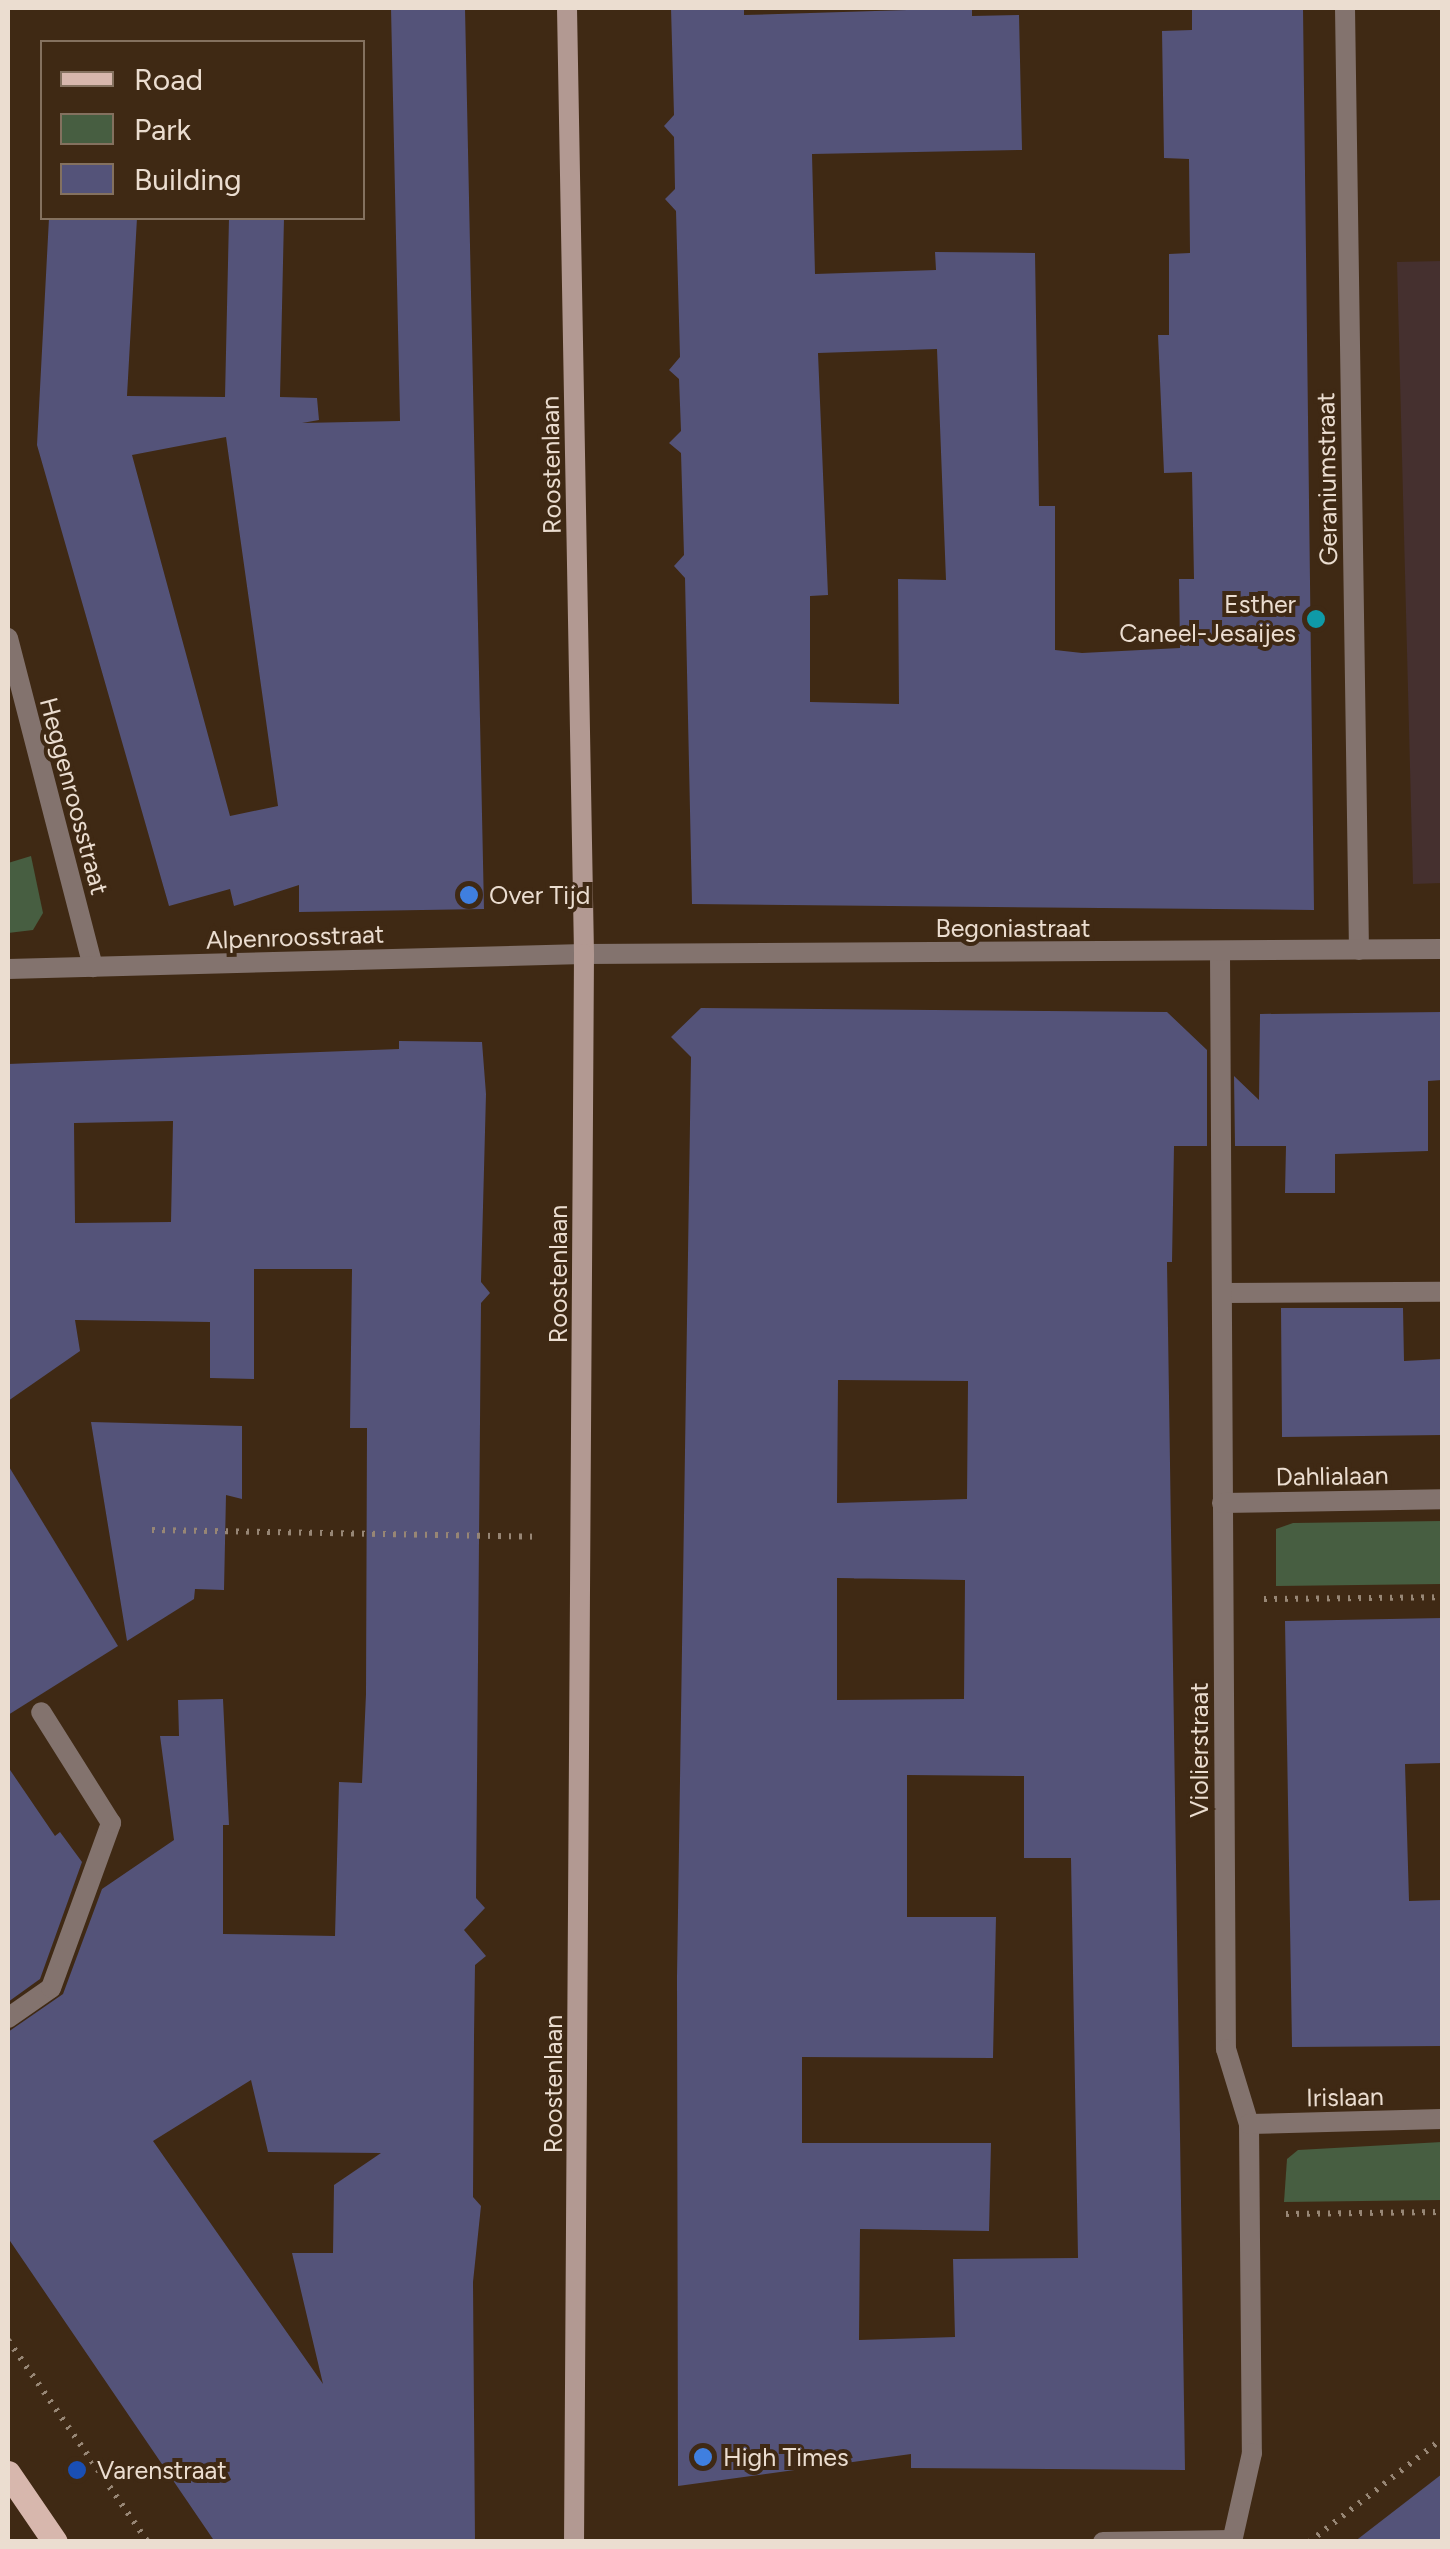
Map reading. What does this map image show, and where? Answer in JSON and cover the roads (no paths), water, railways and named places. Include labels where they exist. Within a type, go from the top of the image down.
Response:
[{"type":"main road","points":[[8,2473],[56,2542]]},
{"type":"street","name":"Roostenlaan","points":[[567,8],[584,954],[574,2542]]},
{"type":"street","name":"Geraniumstraat","points":[[1345,8],[1359,950]]},
{"type":"street","name":"Heggenroosstraat","points":[[8,638],[93,967]]},
{"type":"street","name":"Begoniastraat","points":[[584,954],[1442,950]]},
{"type":"street","name":"Violierstraat","points":[[1220,953],[1226,2049],[1249,2124],[1252,2453],[1232,2541]]},
{"type":"street","name":"Alpenroosstraat","points":[[8,970],[584,954]]},
{"type":"street","points":[[1222,1294],[1442,1292]]},
{"type":"street","name":"Dahlialaan","points":[[1222,1502],[1442,1499]]},
{"type":"street","points":[[8,2018],[51,1988],[111,1823],[42,1712]]},
{"type":"street","name":"Irislaan","points":[[1249,2124],[1442,2119]]},
{"type":"street","points":[[1103,2542],[1232,2541]]},
{"type":"place","name":"Esther Caneel-Jesaijes","points":[[1316,619]]},
{"type":"place","name":"Over Tijd","points":[[469,895]]},
{"type":"place","name":"High Times","points":[[703,2457]]},
{"type":"place","name":"Varenstraat","points":[[77,2470]]}]
